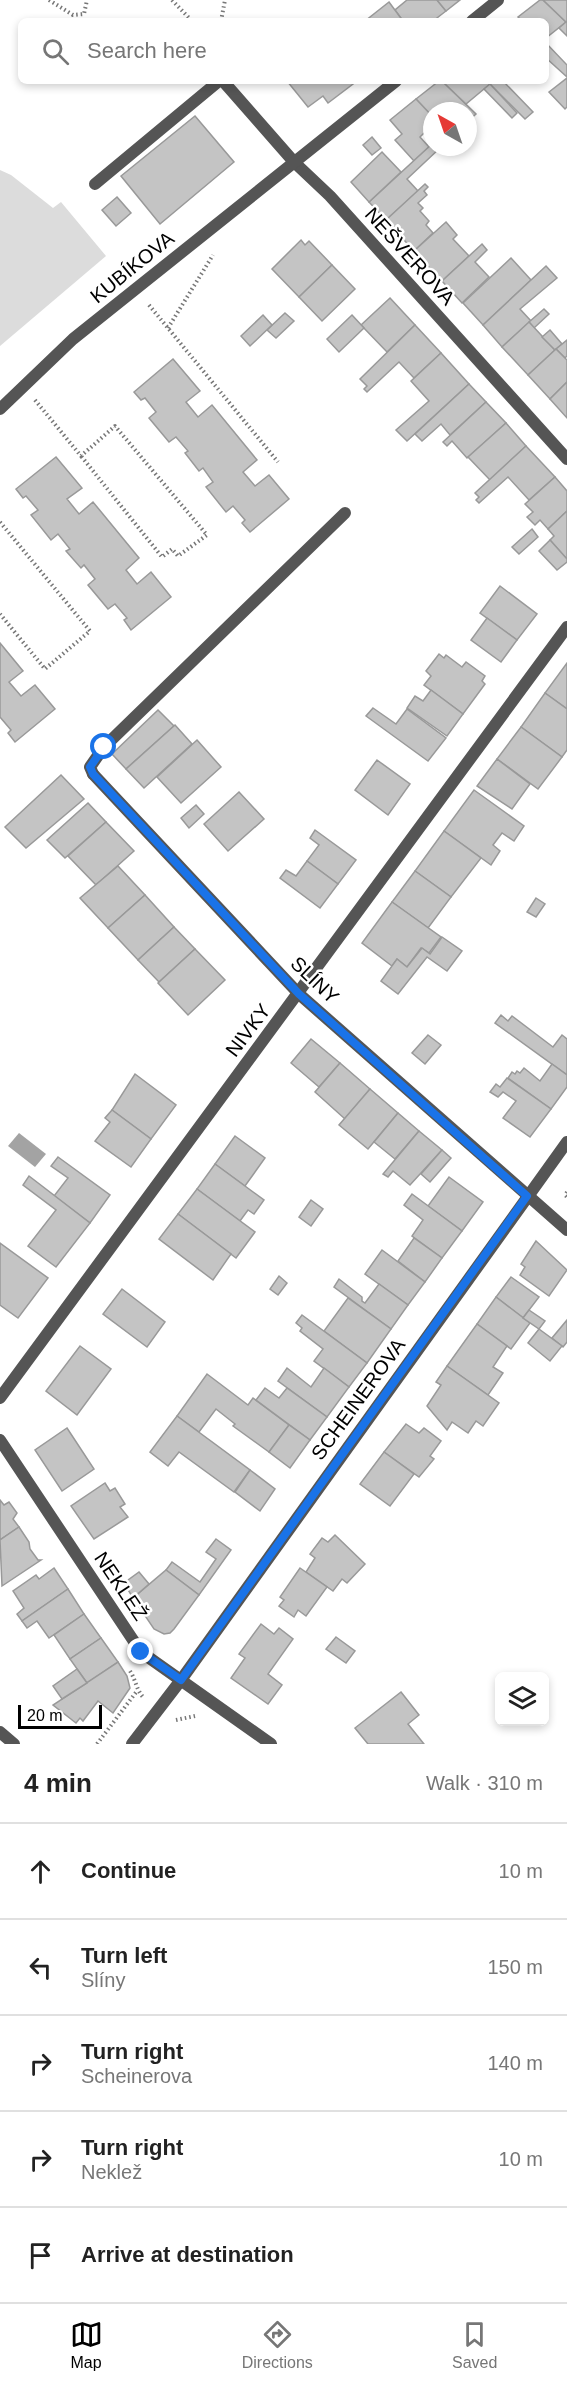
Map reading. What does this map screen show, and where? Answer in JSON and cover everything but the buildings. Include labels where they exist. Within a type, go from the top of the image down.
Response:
[{"type":"street","points":[[476,18],[498,0]]},
{"type":"street","points":[[95,184],[217,84]]},
{"type":"street","name":"NEŠVEROVA","points":[[224,84],[294,162],[330,196],[567,459]]},
{"type":"street","name":"KUBÍKOVA","points":[[0,409],[73,339],[392,84]]},
{"type":"street","name":"SLÍNY","points":[[345,513],[104,747],[90,767],[93,774],[299,994],[567,1230]]},
{"type":"street","name":"NIVKY","points":[[0,1398],[567,627]]},
{"type":"street","name":"SCHEINEROVA","points":[[132,1744],[181,1680],[567,1142]]},
{"type":"street","name":"NEKLEŽ","points":[[0,1440],[141,1652],[271,1744]]},
{"type":"street","points":[[0,1732],[14,1744]]},
{"type":"path","points":[[49,0],[73,15],[84,14],[87,0]]},
{"type":"path","points":[[172,0],[189,18]]},
{"type":"path","points":[[222,18],[225,0]]},
{"type":"path","points":[[168,328],[214,253]]},
{"type":"path","points":[[149,305],[278,462]]},
{"type":"path","points":[[35,400],[162,557],[172,549],[178,556],[207,535],[115,426],[81,456]]},
{"type":"path","points":[[0,522],[90,631],[45,669],[0,614]]},
{"type":"path","points":[[567,1192],[565,1196],[567,1197]]},
{"type":"path","points":[[97,1744],[137,1691]]},
{"type":"path","points":[[171,1726],[175,1721],[184,1718],[195,1716],[202,1718]]},
{"type":"shaded area","points":[[0,170],[11,175],[53,208],[61,202],[106,256],[0,346]]},
{"type":"shaded area","points":[[19,1133],[46,1154],[35,1167],[8,1146]]},
{"type":"route","points":[[104,747],[90,767],[93,774],[299,994],[527,1196],[181,1680],[141,1652]]}]
